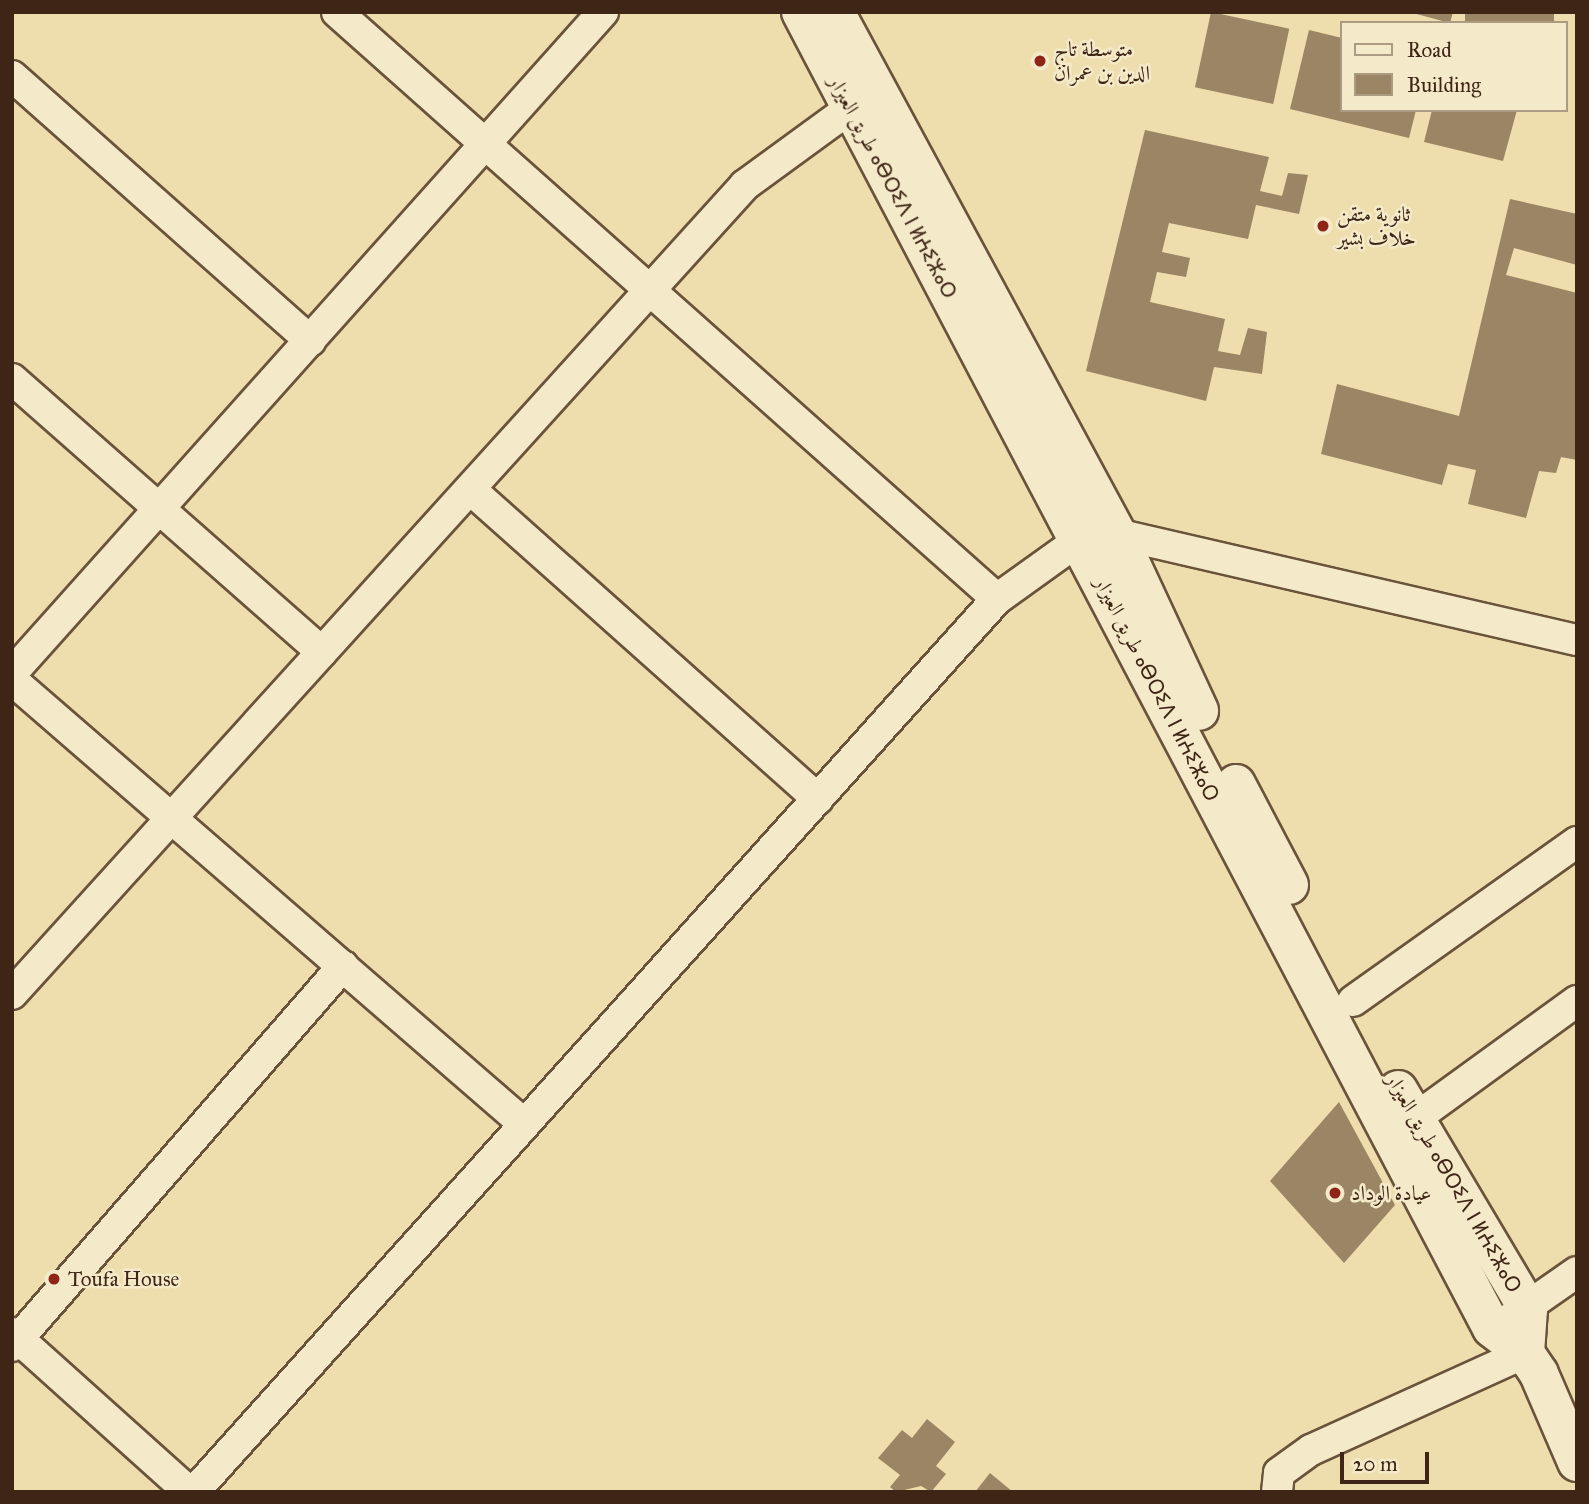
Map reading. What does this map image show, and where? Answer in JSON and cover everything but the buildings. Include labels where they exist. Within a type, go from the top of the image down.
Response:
[{"type":"main road","name":"طريق العيزار ⴰⴱⵔⵉⴷ ⵏ ⵍⵄⵉⵣⴰⵔ","points":[[802,12],[863,98],[1117,534],[1207,728],[1353,1001],[1413,1120],[1528,1309],[1525,1353]]},
{"type":"main road","name":"طريق العيزار ⴰⴱⵔⵉⴷ ⵏ ⵍⵄⵉⵣⴰⵔ","points":[[835,12],[863,98],[1079,540],[1492,1328],[1525,1353],[1577,1462]]},
{"type":"street","points":[[337,12],[998,599]]},
{"type":"street","points":[[12,673],[603,12]]},
{"type":"street","points":[[12,76],[310,341]]},
{"type":"street","points":[[12,994],[745,185],[863,98]]},
{"type":"street","points":[[12,379],[322,652]]},
{"type":"street","points":[[470,489],[818,799]]},
{"type":"street","points":[[343,966],[14,1339],[191,1492],[998,599],[1079,540],[1117,534],[1577,640]]},
{"type":"street","points":[[12,680],[524,1124]]},
{"type":"street","points":[[1353,1001],[1577,842]]},
{"type":"street","points":[[1413,1120],[1577,1001]]},
{"type":"street","points":[[1492,1328],[1528,1309],[1577,1272]]},
{"type":"street","points":[[1277,1492],[1279,1474],[1311,1450],[1525,1353]]},
{"type":"place","name":"متوسطة تاج الدين بن عمران","points":[[1040,61]]},
{"type":"place","name":"ثانوية متقن خلاف بشير","points":[[1323,226]]},
{"type":"place","name":"عيادة الوداد","points":[[1335,1193]]},
{"type":"place","name":"Toufa House","points":[[54,1279]]}]
